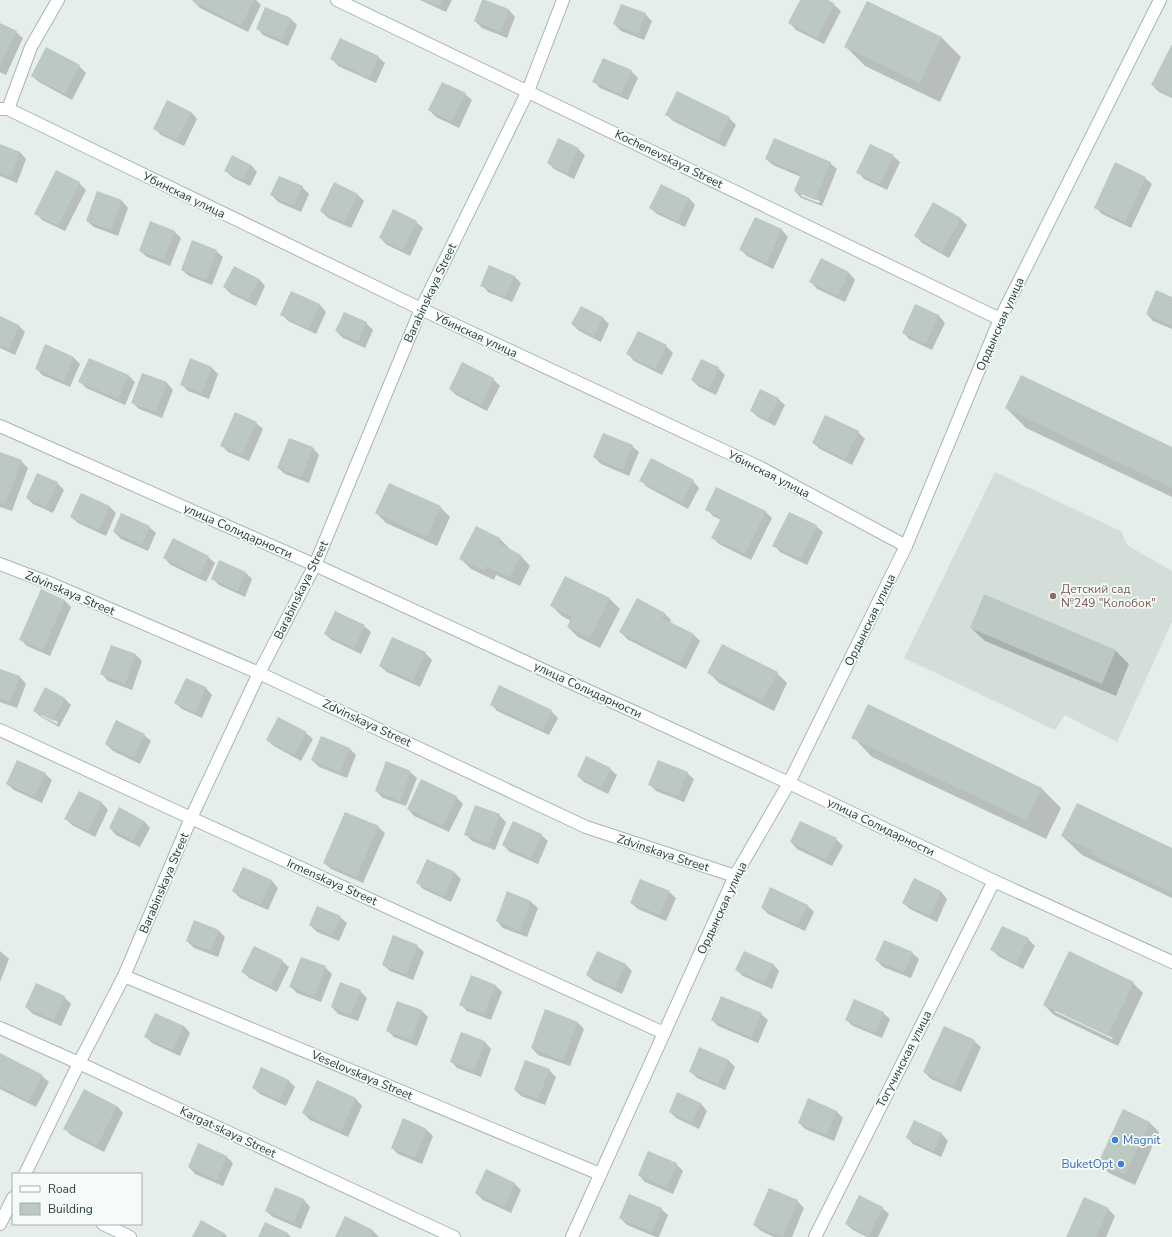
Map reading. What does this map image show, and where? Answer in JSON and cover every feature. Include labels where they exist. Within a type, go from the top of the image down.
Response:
[{"type":"street","points":[[4,109],[31,47],[58,0]]},
{"type":"street","name":"Kochenevskaya Street","points":[[337,0],[1000,319]]},
{"type":"street","name":"Barabinskaya Street","points":[[25,1173],[79,1063],[124,976],[191,818],[259,673],[316,565],[421,309],[528,91],[563,0]]},
{"type":"street","name":"Ордынская улица","points":[[572,1237],[736,876],[789,783],[906,546],[1000,319],[1160,0]]},
{"type":"street","name":"Убинская улица","points":[[4,109],[421,309],[761,468],[906,546]]},
{"type":"street","name":"улица Солидарности","points":[[0,426],[316,565],[789,783],[994,881],[1172,962]]},
{"type":"street","name":"Zdvinskaya Street","points":[[0,564],[47,582],[259,673],[586,827],[736,876]]},
{"type":"street","name":"Irmenskaya Street","points":[[0,730],[664,1033]]},
{"type":"street","name":"Тогучинская улица","points":[[815,1237],[994,881]]},
{"type":"street","name":"Veselovskaya Street","points":[[124,976],[600,1174]]},
{"type":"street","name":"Kargat·skaya Street","points":[[0,1028],[79,1063],[454,1237]]},
{"type":"street","points":[[0,1224],[12,1200]]},
{"type":"street","points":[[105,1225],[130,1237]]},
{"type":"shaded area","name":"Детский сад №249 \"Колобок\"","points":[[995,472],[1121,531],[1127,545],[1172,571],[1172,622],[1117,742],[1065,715],[1055,730],[904,658]]},
{"type":"building","points":[[254,0],[241,26],[192,1]]},
{"type":"building","points":[[424,0],[442,0],[439,7]]},
{"type":"building","points":[[482,0],[509,9],[501,32],[474,21]]},
{"type":"building","points":[[800,0],[828,0],[835,4],[817,38],[788,23]]},
{"type":"building","points":[[867,1],[942,37],[920,83],[844,47]]},
{"type":"building","points":[[621,4],[646,13],[638,34],[613,24]]},
{"type":"building","points":[[265,7],[291,18],[282,40],[256,29]]},
{"type":"building","points":[[0,23],[17,31],[0,66]]},
{"type":"building","points":[[340,38],[379,56],[369,78],[330,59]]},
{"type":"building","points":[[1172,44],[1172,96],[1151,85]]},
{"type":"building","points":[[46,47],[80,65],[65,94],[31,76]]},
{"type":"building","points":[[603,58],[632,70],[621,94],[592,82]]},
{"type":"building","points":[[442,82],[466,93],[452,122],[428,110]]},
{"type":"building","points":[[677,91],[730,117],[718,141],[665,115]]},
{"type":"building","points":[[167,100],[191,112],[177,140],[153,129]]},
{"type":"building","points":[[558,138],[579,148],[567,173],[547,163]]},
{"type":"building","points":[[774,138],[831,162],[815,200],[794,191],[801,174],[765,159]]},
{"type":"building","points":[[0,144],[20,152],[11,177],[0,173]]},
{"type":"building","points":[[870,144],[894,155],[880,184],[856,173]]},
{"type":"building","points":[[232,155],[251,165],[243,180],[224,171]]},
{"type":"building","points":[[1115,162],[1146,177],[1125,222],[1094,208]]},
{"type":"building","points":[[56,170],[80,182],[58,226],[34,214]]},
{"type":"building","points":[[279,176],[303,186],[294,206],[270,195]]},
{"type":"building","points":[[334,182],[358,194],[344,222],[320,211]]},
{"type":"building","points":[[661,184],[689,198],[678,222],[649,208]]},
{"type":"building","points":[[97,191],[122,200],[111,230],[86,221]]},
{"type":"building","points":[[933,202],[961,218],[942,252],[914,236]]},
{"type":"building","points":[[393,209],[417,221],[403,250],[379,238]]},
{"type":"building","points":[[755,217],[782,229],[767,263],[739,250]]},
{"type":"building","points":[[150,221],[175,231],[164,260],[139,251]]},
{"type":"building","points":[[192,240],[217,250],[206,280],[181,270]]},
{"type":"building","points":[[821,258],[849,272],[838,296],[809,282]]},
{"type":"building","points":[[489,265],[515,276],[505,297],[480,286]]},
{"type":"building","points":[[234,266],[259,279],[249,300],[223,287]]},
{"type":"building","points":[[1156,290],[1172,297],[1172,326],[1146,314]]},
{"type":"building","points":[[291,291],[320,304],[309,329],[280,315]]},
{"type":"building","points":[[915,304],[939,315],[926,344],[902,333]]},
{"type":"building","points":[[581,306],[603,317],[594,336],[571,324]]},
{"type":"building","points":[[344,312],[367,322],[358,342],[335,331]]},
{"type":"building","points":[[0,316],[19,325],[9,349],[0,345]]},
{"type":"building","points":[[638,331],[667,345],[655,369],[626,354]]},
{"type":"building","points":[[45,344],[74,357],[64,381],[35,369]]},
{"type":"building","points":[[89,358],[129,375],[118,399],[78,382]]},
{"type":"building","points":[[190,358],[212,367],[202,393],[180,385]]},
{"type":"building","points":[[701,359],[719,367],[709,389],[691,380]]},
{"type":"building","points":[[462,362],[494,378],[481,405],[449,389]]},
{"type":"building","points":[[142,373],[167,382],[156,412],[131,403]]},
{"type":"building","points":[[1021,375],[1172,447],[1172,488],[1005,408]]},
{"type":"building","points":[[760,389],[779,398],[768,420],[750,411]]},
{"type":"building","points":[[235,412],[257,422],[242,455],[220,446]]},
{"type":"building","points":[[825,415],[859,431],[845,459],[812,443]]},
{"type":"building","points":[[603,433],[633,445],[623,470],[593,457]]},
{"type":"building","points":[[289,438],[313,447],[302,477],[277,468]]},
{"type":"building","points":[[0,452],[22,460],[5,505],[0,503]]},
{"type":"building","points":[[651,458],[694,480],[682,503],[639,481]]},
{"type":"building","points":[[37,473],[58,482],[46,507],[26,498]]},
{"type":"building","points":[[389,483],[441,506],[427,537],[375,513]]},
{"type":"building","points":[[716,487],[766,511],[745,554],[711,538],[721,518],[705,510]]},
{"type":"building","points":[[81,493],[110,506],[99,530],[70,517]]},
{"type":"building","points":[[789,512],[817,525],[801,559],[772,546]]},
{"type":"building","points":[[121,513],[150,526],[142,545],[113,532]]},
{"type":"building","points":[[476,526],[500,538],[498,543],[521,555],[510,577],[486,566],[484,571],[459,559]]},
{"type":"building","points":[[173,538],[209,556],[199,576],[163,558]]},
{"type":"building","points":[[219,560],[246,572],[238,591],[211,579]]},
{"type":"building","points":[[565,576],[610,598],[590,638],[567,627],[572,617],[550,606]]},
{"type":"building","points":[[41,589],[65,600],[43,650],[19,640]]},
{"type":"building","points":[[984,594],[1116,650],[1102,684],[970,628]]},
{"type":"building","points":[[637,598],[665,613],[662,618],[694,634],[680,663],[619,632]]},
{"type":"building","points":[[335,611],[365,625],[354,648],[324,634]]},
{"type":"building","points":[[392,637],[426,652],[413,681],[379,666]]},
{"type":"building","points":[[722,644],[778,672],[763,701],[707,673]]},
{"type":"building","points":[[111,645],[136,654],[125,684],[100,674]]},
{"type":"building","points":[[0,669],[20,676],[10,702],[0,699]]},
{"type":"building","points":[[186,678],[206,687],[195,713],[174,703]]},
{"type":"building","points":[[499,685],[552,710],[543,730],[490,705]]},
{"type":"building","points":[[45,687],[65,698],[53,721],[33,711]]},
{"type":"building","points":[[868,704],[1042,788],[1026,820],[851,738]]},
{"type":"building","points":[[278,717],[307,732],[294,755],[266,740]]},
{"type":"building","points":[[116,720],[145,734],[134,758],[105,744]]},
{"type":"building","points":[[321,736],[350,748],[340,773],[311,760]]},
{"type":"building","points":[[586,756],[611,768],[601,788],[577,776]]},
{"type":"building","points":[[17,760],[46,773],[35,797],[6,784]]},
{"type":"building","points":[[658,760],[688,772],[678,796],[648,785]]},
{"type":"building","points":[[386,761],[411,771],[400,801],[375,791]]},
{"type":"building","points":[[421,779],[457,796],[443,826],[407,809]]},
{"type":"building","points":[[79,791],[102,802],[88,831],[64,819]]},
{"type":"building","points":[[1077,803],[1172,848],[1172,893],[1091,854],[1093,851],[1061,836]]},
{"type":"building","points":[[475,805],[500,814],[489,844],[464,835]]},
{"type":"building","points":[[119,807],[144,821],[133,841],[109,828]]},
{"type":"building","points":[[345,812],[379,826],[356,877],[323,863]]},
{"type":"building","points":[[513,821],[542,834],[531,858],[502,845]]},
{"type":"building","points":[[800,821],[837,838],[826,860],[790,842]]},
{"type":"building","points":[[427,859],[455,872],[444,896],[416,883]]},
{"type":"building","points":[[243,867],[272,880],[261,905],[232,891]]},
{"type":"building","points":[[914,878],[941,891],[930,916],[902,903]]},
{"type":"building","points":[[640,879],[670,891],[660,915],[630,903]]},
{"type":"building","points":[[770,887],[808,905],[798,925],[761,908]]},
{"type":"building","points":[[507,891],[531,901],[520,931],[496,921]]},
{"type":"building","points":[[317,906],[341,916],[332,935],[309,925]]},
{"type":"building","points":[[194,920],[219,930],[211,951],[186,941]]},
{"type":"building","points":[[1002,926],[1029,938],[1016,963],[990,950]]},
{"type":"building","points":[[393,935],[418,945],[407,975],[382,965]]},
{"type":"building","points":[[884,940],[913,952],[904,972],[875,960]]},
{"type":"building","points":[[254,946],[283,960],[271,986],[241,972]]},
{"type":"building","points":[[597,951],[626,964],[615,988],[586,975]]},
{"type":"building","points":[[744,951],[773,964],[765,983],[735,970]]},
{"type":"building","points":[[1069,951],[1134,982],[1108,1036],[1043,1005]]},
{"type":"building","points":[[301,957],[326,966],[314,996],[289,987]]},
{"type":"building","points":[[471,975],[496,985],[484,1014],[459,1005]]},
{"type":"building","points":[[340,982],[361,990],[351,1015],[331,1007]]},
{"type":"building","points":[[36,983],[65,996],[54,1020],[25,1007]]},
{"type":"building","points":[[721,996],[762,1013],[751,1037],[711,1020]]},
{"type":"building","points":[[854,999],[884,1012],[875,1033],[845,1020]]},
{"type":"building","points":[[397,1001],[422,1010],[411,1040],[386,1031]]},
{"type":"building","points":[[545,1009],[578,1022],[563,1061],[531,1048]]},
{"type":"building","points":[[155,1013],[184,1026],[173,1050],[144,1037]]},
{"type":"building","points":[[944,1026],[975,1040],[954,1086],[923,1072]]},
{"type":"building","points":[[461,1032],[485,1041],[474,1071],[450,1062]]},
{"type":"building","points":[[699,1047],[729,1060],[718,1084],[689,1072]]},
{"type":"building","points":[[0,1053],[43,1075],[29,1101],[0,1086]]},
{"type":"building","points":[[525,1060],[550,1069],[538,1099],[514,1090]]},
{"type":"building","points":[[261,1067],[289,1080],[279,1100],[252,1088]]},
{"type":"building","points":[[317,1080],[356,1098],[341,1131],[302,1113]]},
{"type":"building","points":[[84,1089],[117,1106],[97,1146],[63,1129]]},
{"type":"building","points":[[677,1092],[701,1103],[692,1123],[669,1112]]},
{"type":"building","points":[[808,1098],[837,1111],[827,1135],[798,1123]]},
{"type":"building","points":[[1123,1109],[1150,1122],[1125,1175],[1098,1163]]},
{"type":"building","points":[[403,1118],[427,1129],[415,1158],[391,1148]]},
{"type":"building","points":[[914,1120],[942,1133],[934,1151],[906,1138]]},
{"type":"building","points":[[198,1143],[227,1156],[217,1180],[188,1167]]},
{"type":"building","points":[[648,1151],[677,1163],[667,1188],[638,1175]]},
{"type":"building","points":[[486,1169],[515,1183],[504,1207],[475,1193]]},
{"type":"building","points":[[275,1187],[304,1199],[294,1223],[265,1211]]},
{"type":"building","points":[[769,1188],[798,1200],[783,1237],[753,1225]]},
{"type":"building","points":[[629,1194],[662,1208],[652,1232],[619,1218]]},
{"type":"building","points":[[859,1195],[883,1207],[869,1236],[845,1224]]},
{"type":"building","points":[[1084,1197],[1109,1208],[1096,1237],[1066,1237]]},
{"type":"building","points":[[345,1216],[373,1230],[370,1237],[335,1237]]},
{"type":"building","points":[[201,1220],[224,1233],[222,1237],[192,1237]]},
{"type":"building","points":[[265,1222],[288,1233],[286,1237],[258,1237]]},
{"type":"place","name":"Детский сад №249 \"Колобок\"","points":[[1053,596]]},
{"type":"place","name":"Magnit","points":[[1115,1140]]},
{"type":"place","name":"BuketOpt","points":[[1121,1164]]}]
